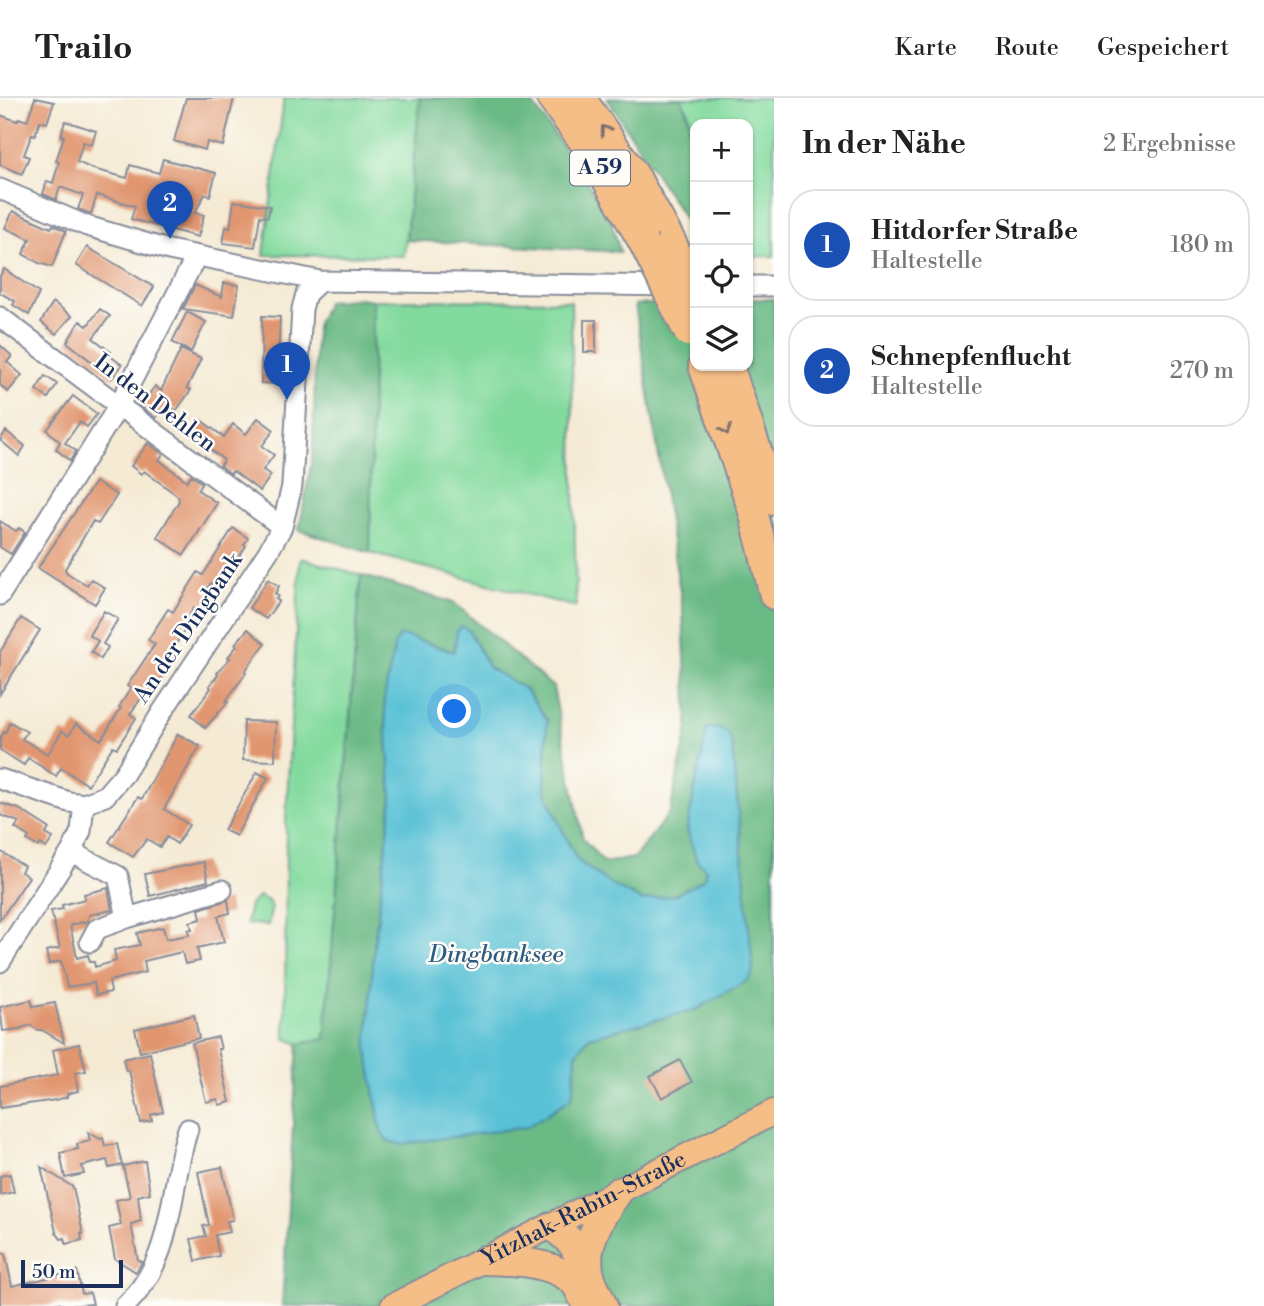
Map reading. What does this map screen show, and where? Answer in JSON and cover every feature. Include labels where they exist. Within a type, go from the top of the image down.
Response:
[{"type":"highway","name":"A 59","points":[[551,98],[587,146],[643,242],[690,336]]},
{"type":"highway","name":"A 59","points":[[581,98],[635,176],[690,281]]},
{"type":"highway","points":[[705,371],[753,511],[774,595]]},
{"type":"highway","points":[[731,371],[774,501]]},
{"type":"highway","points":[[586,1306],[581,1278],[595,1229],[618,1192]]},
{"type":"highway","points":[[553,1226],[557,1250],[603,1306]]},
{"type":"highway","points":[[485,1260],[533,1263],[581,1278]]},
{"type":"main road","name":"Yitzhak-Rabin-Straße","points":[[393,1306],[774,1112]]},
{"type":"street","points":[[0,189],[87,226],[196,257],[320,281],[690,286]]},
{"type":"street","points":[[0,595],[6,574],[118,407],[196,257]]},
{"type":"street","name":"An der Dingbank","points":[[84,804],[105,796],[114,788],[282,527],[292,486],[302,309],[306,294],[320,281]]},
{"type":"street","points":[[753,286],[774,286]]},
{"type":"street","name":"In den Dehlen","points":[[0,317],[282,527]]},
{"type":"street","points":[[0,779],[51,797],[84,804],[81,831],[71,852],[0,962]]},
{"type":"street","points":[[71,852],[118,876],[127,918]]},
{"type":"street","points":[[90,942],[97,929],[127,918],[175,911],[222,890]]},
{"type":"street","points":[[125,1306],[147,1279],[163,1245],[175,1197],[181,1151],[188,1129]]},
{"type":"green space","points":[[284,98],[420,98],[404,256],[264,255]]},
{"type":"green space","points":[[420,98],[528,98],[610,217],[620,252],[406,240]]},
{"type":"green space","points":[[607,98],[680,98],[690,126],[690,227]]},
{"type":"green space","points":[[680,98],[768,98],[774,106],[774,256],[753,257],[753,119],[690,119],[690,127],[688,110]]},
{"type":"green space","points":[[360,298],[373,300],[370,553],[299,530],[313,454],[316,326],[327,302]]},
{"type":"green space","points":[[753,299],[774,299],[774,1301],[772,1306],[282,1306],[298,1044],[325,1039],[361,575],[454,603],[553,687],[583,839],[604,863],[634,858],[670,812],[688,728],[683,611],[635,305],[690,301],[690,371],[753,371]],"holes":[[[469,631],[489,668],[525,689],[547,720],[545,789],[577,860],[610,884],[643,901],[675,895],[704,880],[706,869],[697,861],[687,830],[707,729],[732,744],[753,971],[623,1028],[589,1037],[576,1054],[573,1092],[374,947],[392,799],[384,699],[408,637],[455,652]]]},
{"type":"green space","points":[[373,300],[571,301],[576,607],[370,553]]},
{"type":"green space","points":[[300,558],[361,575],[325,1040],[298,1044],[285,1038],[286,819]]},
{"type":"green space","points":[[259,896],[272,907],[268,925],[246,924],[250,905]]},
{"type":"water","name":"Dingbanksee","points":[[462,626],[469,631],[489,668],[525,689],[547,720],[545,789],[577,860],[610,884],[642,901],[675,895],[704,879],[706,869],[697,861],[687,830],[707,728],[718,728],[728,733],[732,744],[753,971],[748,980],[695,1010],[589,1037],[576,1054],[570,1099],[527,1127],[401,1144],[388,1141],[381,1132],[367,1048],[374,947],[392,799],[384,699],[395,643],[399,636],[454,652],[457,631]]},
{"type":"building","points":[[35,98],[54,102],[47,123],[40,121],[35,135],[32,134],[24,155],[29,157],[22,174],[0,165],[0,115],[17,121],[19,118],[27,121]]},
{"type":"building","points":[[186,98],[234,98],[223,146],[207,142],[205,150],[174,141]]},
{"type":"building","points":[[65,121],[96,131],[92,145],[83,142],[77,162],[93,169],[127,178],[130,165],[159,173],[163,159],[216,173],[210,196],[205,194],[195,213],[204,215],[198,237],[131,219],[135,206],[97,195],[91,214],[78,209],[83,195],[60,187],[56,200],[43,194],[47,181],[53,183]]},
{"type":"building","points":[[234,201],[270,206],[268,217],[260,216],[255,247],[223,243],[226,227],[230,228]]},
{"type":"building","points":[[13,211],[51,228],[53,225],[66,231],[52,267],[23,254],[30,239],[5,228]]},
{"type":"building","points":[[87,247],[154,287],[142,306],[76,265]]},
{"type":"building","points":[[4,269],[39,293],[29,315],[13,305],[15,301],[0,293],[0,276]]},
{"type":"building","points":[[224,283],[239,285],[234,316],[183,309],[195,285],[222,297]]},
{"type":"building","points":[[53,302],[72,316],[56,334],[41,322]]},
{"type":"building","points":[[100,309],[110,316],[93,338],[122,365],[112,378],[67,342],[80,321],[87,326]]},
{"type":"building","points":[[187,312],[206,322],[191,352],[172,342]]},
{"type":"building","points":[[262,316],[280,317],[277,384],[261,383]]},
{"type":"building","points":[[584,320],[596,320],[596,352],[584,352]]},
{"type":"building","points":[[0,345],[12,356],[7,362],[22,375],[8,392],[0,385]]},
{"type":"building","points":[[181,349],[201,359],[187,388],[191,390],[176,411],[167,404],[156,418],[140,406],[155,386],[161,391]]},
{"type":"building","points":[[45,376],[57,384],[48,398],[36,390]]},
{"type":"building","points":[[73,396],[97,414],[87,427],[80,422],[65,443],[76,451],[70,461],[56,449],[60,442],[47,430]]},
{"type":"building","points":[[258,418],[274,430],[262,446],[274,455],[263,470],[271,475],[260,491],[233,471],[231,474],[220,466],[224,460],[191,435],[202,421],[224,437],[233,424],[246,434]]},
{"type":"building","points":[[6,431],[25,446],[19,456],[0,440]]},
{"type":"building","points":[[148,443],[163,454],[159,460],[187,481],[191,475],[202,483],[198,490],[217,503],[184,555],[157,537],[179,501],[178,496],[144,471],[141,474],[131,466]]},
{"type":"building","points":[[95,482],[117,495],[98,524],[93,521],[65,569],[87,585],[91,579],[105,588],[95,604],[38,568]]},
{"type":"building","points":[[0,521],[16,531],[19,528],[25,532],[11,554],[0,547]]},
{"type":"building","points":[[233,528],[248,538],[244,545],[246,546],[219,588],[211,583],[205,591],[213,598],[203,614],[194,608],[183,625],[186,628],[169,655],[174,658],[147,701],[142,697],[130,714],[136,718],[117,748],[113,746],[88,785],[61,768],[56,776],[28,758],[24,765],[0,750],[0,738],[10,722],[27,732],[22,739],[48,754],[62,731],[69,735],[76,724],[101,740],[131,688],[127,686],[155,644],[148,640],[168,609],[173,612],[198,572],[203,575]]},
{"type":"building","points":[[268,579],[279,586],[275,594],[279,601],[266,619],[249,608]]},
{"type":"building","points":[[104,611],[118,619],[103,644],[108,647],[101,659],[91,652],[98,641],[89,635]]},
{"type":"building","points":[[21,618],[40,630],[0,694],[0,652]]},
{"type":"building","points":[[248,629],[265,644],[245,671],[226,701],[228,702],[205,728],[191,715],[211,688],[209,686],[217,673],[230,658],[228,657],[237,646],[235,644]]},
{"type":"building","points":[[244,721],[276,722],[275,761],[243,760]]},
{"type":"building","points":[[178,734],[200,746],[164,809],[189,825],[177,844],[167,837],[160,847],[147,839],[133,857],[109,842],[138,797],[142,799]]},
{"type":"building","points":[[257,772],[268,778],[236,836],[224,830]]},
{"type":"building","points":[[0,803],[19,809],[49,828],[46,834],[53,838],[46,848],[40,844],[38,847],[27,840],[29,837],[15,828],[19,822],[0,815]]},
{"type":"building","points":[[0,851],[24,866],[21,872],[29,877],[0,920]]},
{"type":"building","points":[[204,862],[208,881],[150,896],[145,874]]},
{"type":"building","points":[[108,888],[112,910],[89,915],[88,921],[70,925],[77,958],[88,955],[95,967],[116,961],[114,950],[140,945],[137,933],[163,927],[166,939],[189,935],[188,930],[192,929],[190,922],[201,919],[199,909],[228,900],[230,913],[218,916],[224,942],[197,948],[200,961],[185,964],[182,952],[144,961],[146,972],[109,981],[111,992],[96,995],[94,983],[67,987],[61,961],[49,964],[46,951],[60,948],[51,911],[63,909],[62,905],[85,899],[84,894]]},
{"type":"building","points":[[31,1000],[33,1007],[55,1003],[64,1043],[30,1025],[3,1031],[0,1007]]},
{"type":"building","points":[[194,1015],[199,1038],[140,1052],[135,1029]]},
{"type":"building","points":[[218,1037],[221,1049],[218,1049],[230,1102],[219,1105],[218,1099],[206,1102],[192,1043]]},
{"type":"building","points":[[79,1044],[86,1071],[75,1073],[78,1091],[56,1100],[0,1108],[0,1086],[58,1075],[53,1050]]},
{"type":"building","points":[[150,1053],[163,1112],[151,1115],[152,1121],[141,1123],[129,1070],[126,1071],[123,1059]]},
{"type":"building","points":[[680,1060],[692,1082],[662,1098],[650,1076]]},
{"type":"building","points":[[88,1132],[103,1138],[105,1146],[117,1144],[122,1165],[109,1168],[107,1160],[82,1166],[84,1174],[65,1178],[60,1153],[78,1149],[77,1144],[90,1141]]},
{"type":"building","points":[[145,1161],[150,1193],[138,1196],[141,1221],[131,1224],[138,1260],[142,1262],[136,1272],[115,1259],[109,1228],[121,1225],[116,1200],[130,1197],[123,1166]]},
{"type":"building","points":[[41,1167],[73,1187],[82,1240],[66,1244],[65,1238],[61,1239],[56,1232]]},
{"type":"building","points":[[222,1167],[233,1220],[227,1221],[230,1232],[215,1235],[219,1256],[196,1261],[191,1239],[206,1236],[203,1226],[209,1225],[198,1172]]},
{"type":"building","points":[[10,1174],[14,1192],[0,1195],[0,1176]]},
{"type":"building","points":[[5,1253],[12,1286],[77,1271],[82,1294],[90,1293],[93,1304],[0,1306],[0,1254]]},
{"type":"place","name":"Schnepfenflucht","points":[[170,239]]},
{"type":"place","name":"Hitdorfer Straße","points":[[287,400]]}]
